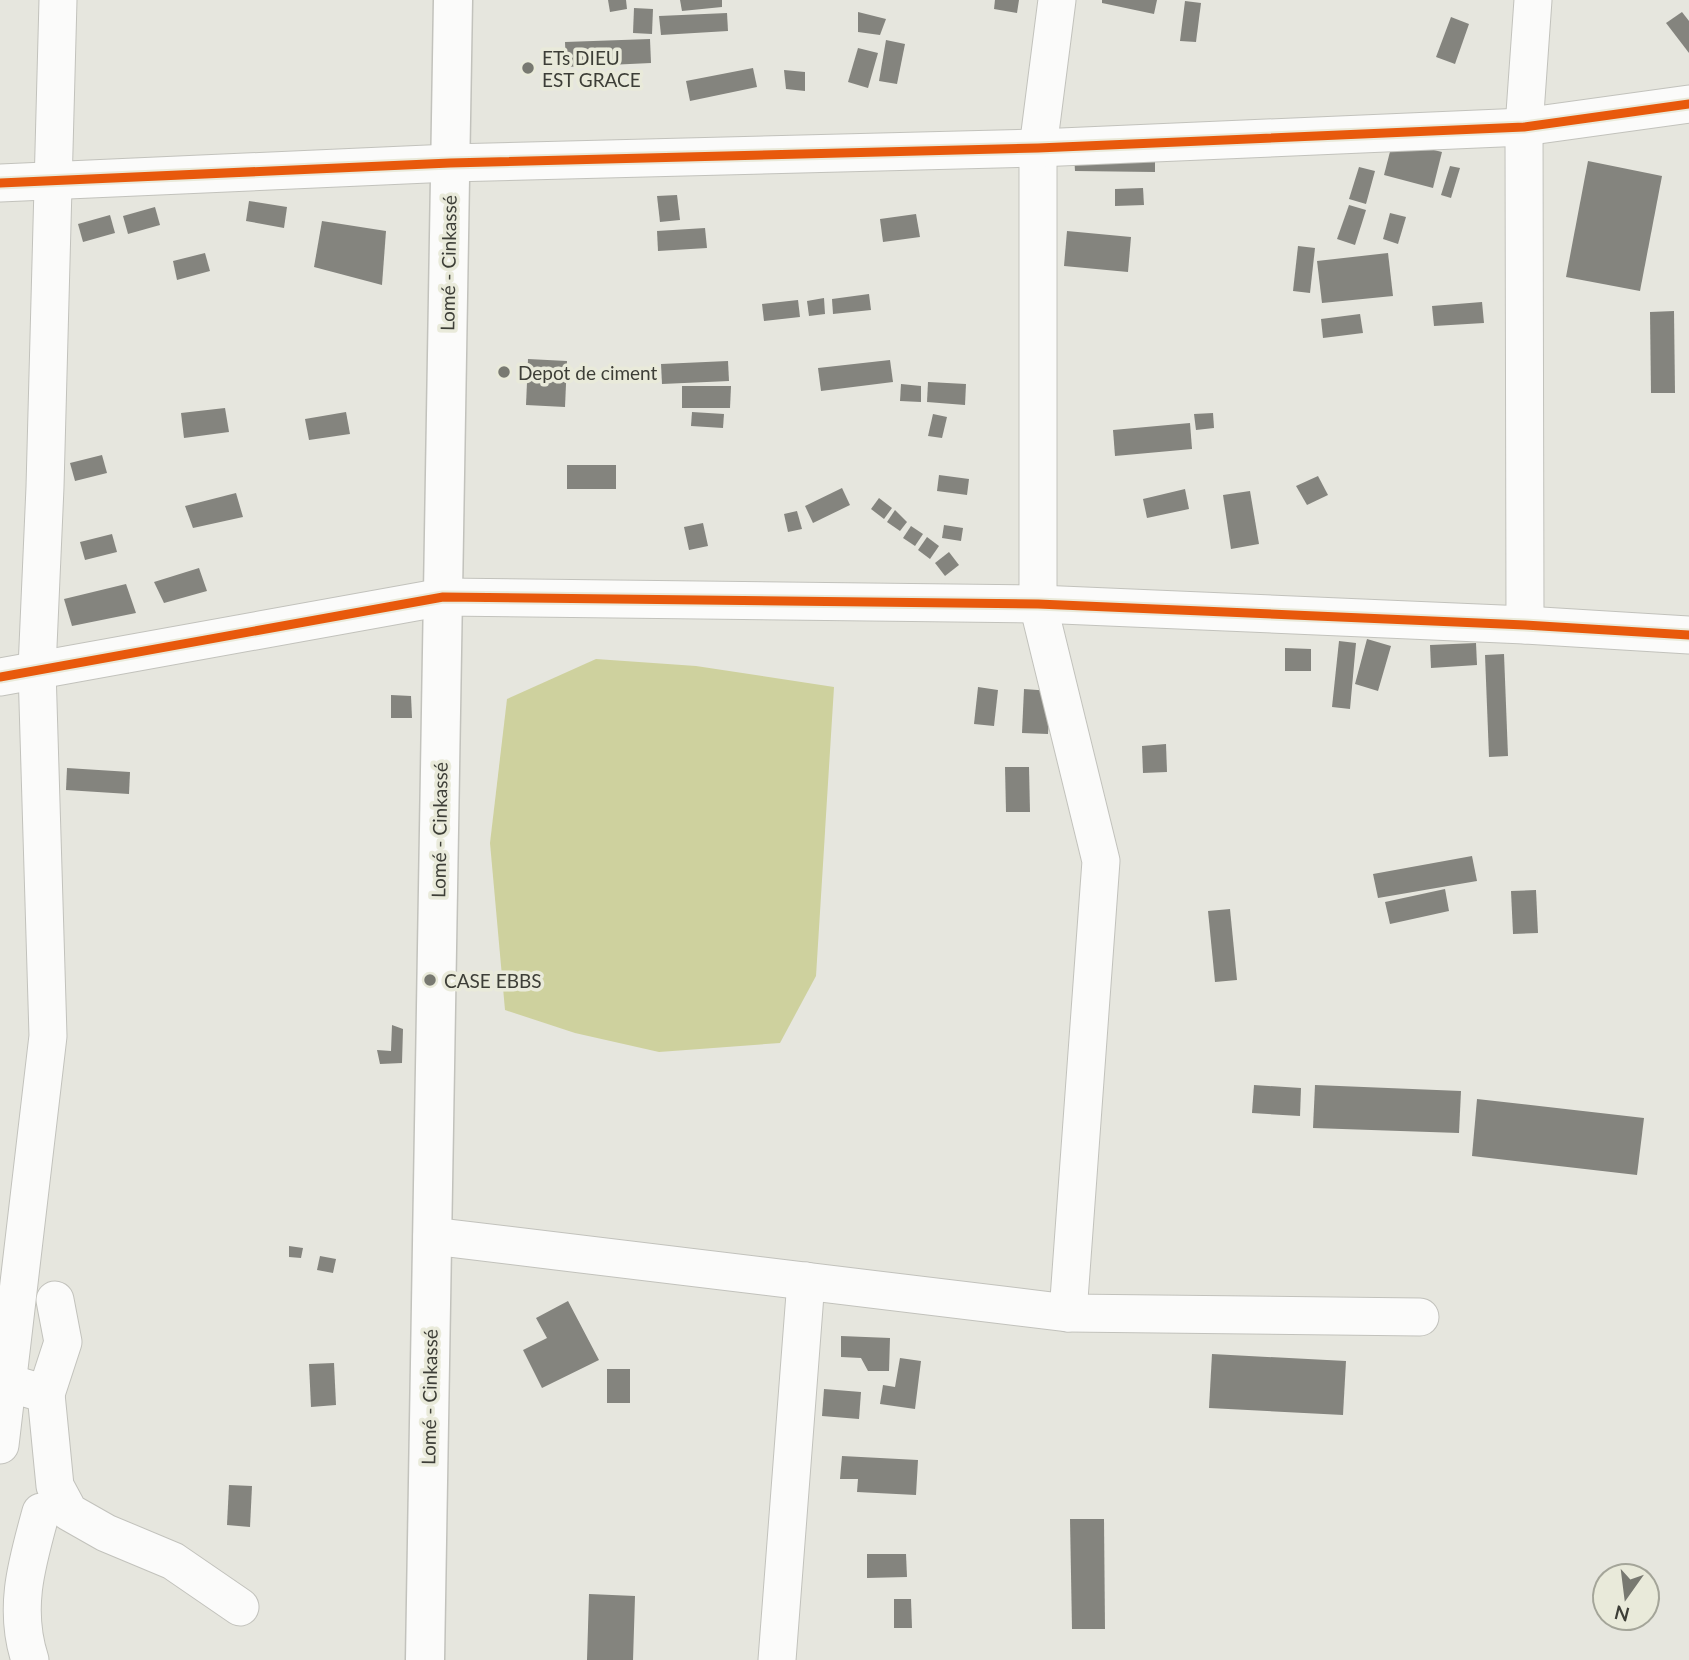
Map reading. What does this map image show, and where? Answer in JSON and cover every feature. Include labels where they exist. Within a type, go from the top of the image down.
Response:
[{"type":"highway","name":"Lomé - Cinkassé","points":[[425,1660],[453,0]]},
{"type":"street","points":[[0,1445],[4,1383],[48,1036],[37,669],[58,0]]},
{"type":"street","points":[[1058,0],[1038,148],[1038,604],[1101,861],[1068,1313]]},
{"type":"street","points":[[1525,625],[1524,127],[1533,0]]},
{"type":"street","points":[[0,183],[450,163],[1038,148],[1524,127],[1689,104]]},
{"type":"street","points":[[0,677],[443,597],[1038,604],[1525,625],[1689,635]]},
{"type":"street","points":[[432,1236],[1068,1313],[1420,1317]]},
{"type":"street","points":[[777,1660],[806,1281]]},
{"type":"street","points":[[30,1660],[22,1637],[23,1574],[55,1503],[46,1394],[63,1342],[55,1300]]},
{"type":"street","points":[[4,1383],[46,1394]]},
{"type":"street","points":[[55,1503],[106,1533],[173,1561],[240,1607]]},
{"type":"green space","points":[[596,659],[696,666],[834,687],[816,976],[780,1043],[659,1052],[575,1033],[505,1010],[490,843],[507,699]]},
{"type":"building","points":[[608,0],[626,0],[627,9],[610,12]]},
{"type":"building","points":[[680,0],[722,0],[722,7],[682,11]]},
{"type":"building","points":[[995,0],[1019,0],[1017,13],[994,9]]},
{"type":"building","points":[[1102,0],[1157,0],[1154,14],[1102,3]]},
{"type":"building","points":[[1185,1],[1201,3],[1196,42],[1180,41]]},
{"type":"building","points":[[634,8],[653,9],[652,34],[633,33]]},
{"type":"building","points":[[858,12],[886,19],[880,35],[858,32]]},
{"type":"building","points":[[1682,12],[1689,21],[1689,53],[1666,23]]},
{"type":"building","points":[[727,13],[728,31],[661,35],[659,16]]},
{"type":"building","points":[[1451,17],[1469,24],[1455,64],[1436,57]]},
{"type":"building","points":[[650,39],[651,63],[566,67],[565,42]]},
{"type":"building","points":[[886,40],[905,44],[897,84],[879,81]]},
{"type":"building","points":[[858,48],[878,53],[868,88],[848,82]]},
{"type":"building","points":[[753,68],[757,87],[690,101],[686,81]]},
{"type":"building","points":[[784,70],[805,72],[805,91],[786,89]]},
{"type":"building","points":[[1393,140],[1442,152],[1433,188],[1384,175]]},
{"type":"building","points":[[1074,153],[1155,154],[1155,172],[1075,171]]},
{"type":"building","points":[[1588,161],[1662,176],[1640,291],[1566,277]]},
{"type":"building","points":[[1450,166],[1460,168],[1451,198],[1441,195]]},
{"type":"building","points":[[1359,167],[1375,171],[1366,204],[1349,199]]},
{"type":"building","points":[[1143,188],[1144,205],[1115,206],[1115,189]]},
{"type":"building","points":[[677,195],[680,220],[660,222],[657,196]]},
{"type":"building","points":[[249,201],[287,207],[284,228],[246,221]]},
{"type":"building","points":[[1349,205],[1366,210],[1355,245],[1337,239]]},
{"type":"building","points":[[155,207],[160,225],[128,234],[123,216]]},
{"type":"building","points":[[1390,213],[1406,217],[1398,244],[1383,239]]},
{"type":"building","points":[[916,214],[920,237],[883,242],[880,219]]},
{"type":"building","points":[[110,215],[115,233],[83,242],[78,224]]},
{"type":"building","points":[[322,221],[386,231],[382,285],[314,267]]},
{"type":"building","points":[[705,228],[707,248],[658,251],[657,231]]},
{"type":"building","points":[[1067,231],[1131,237],[1128,272],[1064,266]]},
{"type":"building","points":[[1298,246],[1315,248],[1310,293],[1293,291]]},
{"type":"building","points":[[205,253],[210,271],[177,280],[173,261]]},
{"type":"building","points":[[1388,253],[1393,296],[1322,303],[1317,261]]},
{"type":"building","points":[[869,294],[871,310],[833,314],[832,299]]},
{"type":"building","points":[[824,298],[825,314],[809,316],[807,301]]},
{"type":"building","points":[[798,300],[800,317],[764,321],[762,304]]},
{"type":"building","points":[[1482,302],[1484,323],[1434,326],[1432,306]]},
{"type":"building","points":[[1674,311],[1675,393],[1651,393],[1650,312]]},
{"type":"building","points":[[1360,314],[1363,333],[1323,338],[1321,319]]},
{"type":"building","points":[[528,359],[567,361],[565,407],[526,405]]},
{"type":"building","points":[[890,360],[893,382],[821,391],[818,368]]},
{"type":"building","points":[[728,361],[729,381],[662,384],[661,364]]},
{"type":"building","points":[[928,382],[966,384],[965,405],[927,402]]},
{"type":"building","points":[[901,384],[921,386],[921,402],[900,401]]},
{"type":"building","points":[[682,386],[731,386],[730,408],[682,408]]},
{"type":"building","points":[[225,408],[229,432],[184,438],[181,413]]},
{"type":"building","points":[[346,412],[350,434],[309,440],[305,419]]},
{"type":"building","points":[[692,412],[724,414],[723,428],[691,426]]},
{"type":"building","points":[[1213,413],[1214,428],[1196,430],[1194,414]]},
{"type":"building","points":[[933,414],[947,417],[942,438],[928,436]]},
{"type":"building","points":[[1190,423],[1192,449],[1115,456],[1113,430]]},
{"type":"building","points":[[102,455],[107,473],[75,481],[70,463]]},
{"type":"building","points":[[567,465],[616,465],[616,489],[567,489]]},
{"type":"building","points":[[939,475],[969,479],[967,495],[937,491]]},
{"type":"building","points":[[1318,476],[1328,495],[1307,505],[1296,486]]},
{"type":"building","points":[[842,488],[850,505],[813,523],[805,506]]},
{"type":"building","points":[[1185,489],[1189,509],[1147,518],[1143,499]]},
{"type":"building","points":[[1250,491],[1259,544],[1231,549],[1223,495]]},
{"type":"building","points":[[236,493],[243,517],[193,528],[185,506]]},
{"type":"building","points":[[879,498],[892,508],[884,519],[871,509]]},
{"type":"building","points":[[895,510],[907,522],[900,531],[887,522]]},
{"type":"building","points":[[797,511],[802,529],[788,532],[784,514]]},
{"type":"building","points":[[703,523],[708,546],[689,550],[684,527]]},
{"type":"building","points":[[944,525],[963,528],[961,541],[942,538]]},
{"type":"building","points":[[911,526],[923,534],[915,546],[903,538]]},
{"type":"building","points":[[112,534],[117,552],[85,560],[80,542]]},
{"type":"building","points":[[927,537],[939,546],[930,559],[918,550]]},
{"type":"building","points":[[949,552],[959,565],[945,576],[935,563]]},
{"type":"building","points":[[199,568],[207,591],[164,603],[154,582]]},
{"type":"building","points":[[126,584],[136,613],[72,626],[64,599]]},
{"type":"building","points":[[1367,639],[1391,646],[1378,691],[1355,684]]},
{"type":"building","points":[[1339,641],[1356,643],[1350,709],[1332,707]]},
{"type":"building","points":[[1476,643],[1477,665],[1431,668],[1430,645]]},
{"type":"building","points":[[1285,648],[1311,649],[1311,671],[1285,671]]},
{"type":"building","points":[[1504,654],[1508,756],[1489,757],[1485,655]]},
{"type":"building","points":[[978,687],[998,690],[994,726],[974,724]]},
{"type":"building","points":[[1024,689],[1051,691],[1048,734],[1022,733]]},
{"type":"building","points":[[391,695],[411,696],[412,718],[391,718]]},
{"type":"building","points":[[1166,744],[1167,772],[1143,773],[1142,746]]},
{"type":"building","points":[[1005,767],[1029,767],[1030,812],[1006,812]]},
{"type":"building","points":[[67,768],[130,772],[129,794],[66,790]]},
{"type":"building","points":[[1472,856],[1477,881],[1378,898],[1373,874]]},
{"type":"building","points":[[1445,889],[1449,911],[1390,924],[1385,902]]},
{"type":"building","points":[[1536,890],[1538,933],[1513,934],[1511,891]]},
{"type":"building","points":[[1230,909],[1237,980],[1215,982],[1208,911]]},
{"type":"building","points":[[392,1025],[403,1029],[402,1063],[380,1064],[377,1050],[391,1051]]},
{"type":"building","points":[[1254,1085],[1301,1088],[1300,1116],[1252,1113]]},
{"type":"building","points":[[1315,1085],[1461,1091],[1459,1133],[1313,1128]]},
{"type":"building","points":[[1477,1099],[1644,1118],[1637,1175],[1472,1156]]},
{"type":"building","points":[[289,1246],[303,1248],[301,1258],[289,1257]]},
{"type":"building","points":[[320,1256],[336,1259],[333,1273],[317,1270]]},
{"type":"building","points":[[568,1301],[599,1360],[542,1388],[523,1350],[547,1338],[536,1318]]},
{"type":"building","points":[[841,1336],[890,1338],[889,1371],[868,1371],[861,1358],[841,1357]]},
{"type":"building","points":[[1212,1354],[1346,1361],[1343,1415],[1209,1408]]},
{"type":"building","points":[[900,1358],[921,1361],[915,1409],[880,1404],[883,1385],[895,1387]]},
{"type":"building","points":[[334,1363],[336,1405],[311,1407],[309,1364]]},
{"type":"building","points":[[607,1369],[630,1369],[630,1403],[607,1403]]},
{"type":"building","points":[[824,1389],[861,1392],[859,1419],[822,1416]]},
{"type":"building","points":[[842,1456],[918,1460],[916,1495],[857,1492],[858,1479],[840,1479]]},
{"type":"building","points":[[229,1485],[252,1486],[250,1527],[227,1525]]},
{"type":"building","points":[[1070,1519],[1104,1519],[1105,1629],[1072,1629]]},
{"type":"building","points":[[867,1554],[906,1554],[907,1577],[867,1578]]},
{"type":"building","points":[[589,1594],[635,1596],[633,1660],[587,1660]]},
{"type":"building","points":[[894,1599],[911,1599],[912,1628],[894,1628]]},
{"type":"cycle path","points":[[0,183],[450,163],[1038,148],[1524,127],[1689,104]]},
{"type":"cycle path","points":[[0,677],[443,597],[1038,604],[1525,625],[1689,635]]},
{"type":"place","name":"ETs DIEU EST GRACE","points":[[528,68]]},
{"type":"place","name":"Depot de ciment","points":[[504,372]]},
{"type":"place","name":"CASE EBBS","points":[[430,980]]}]
